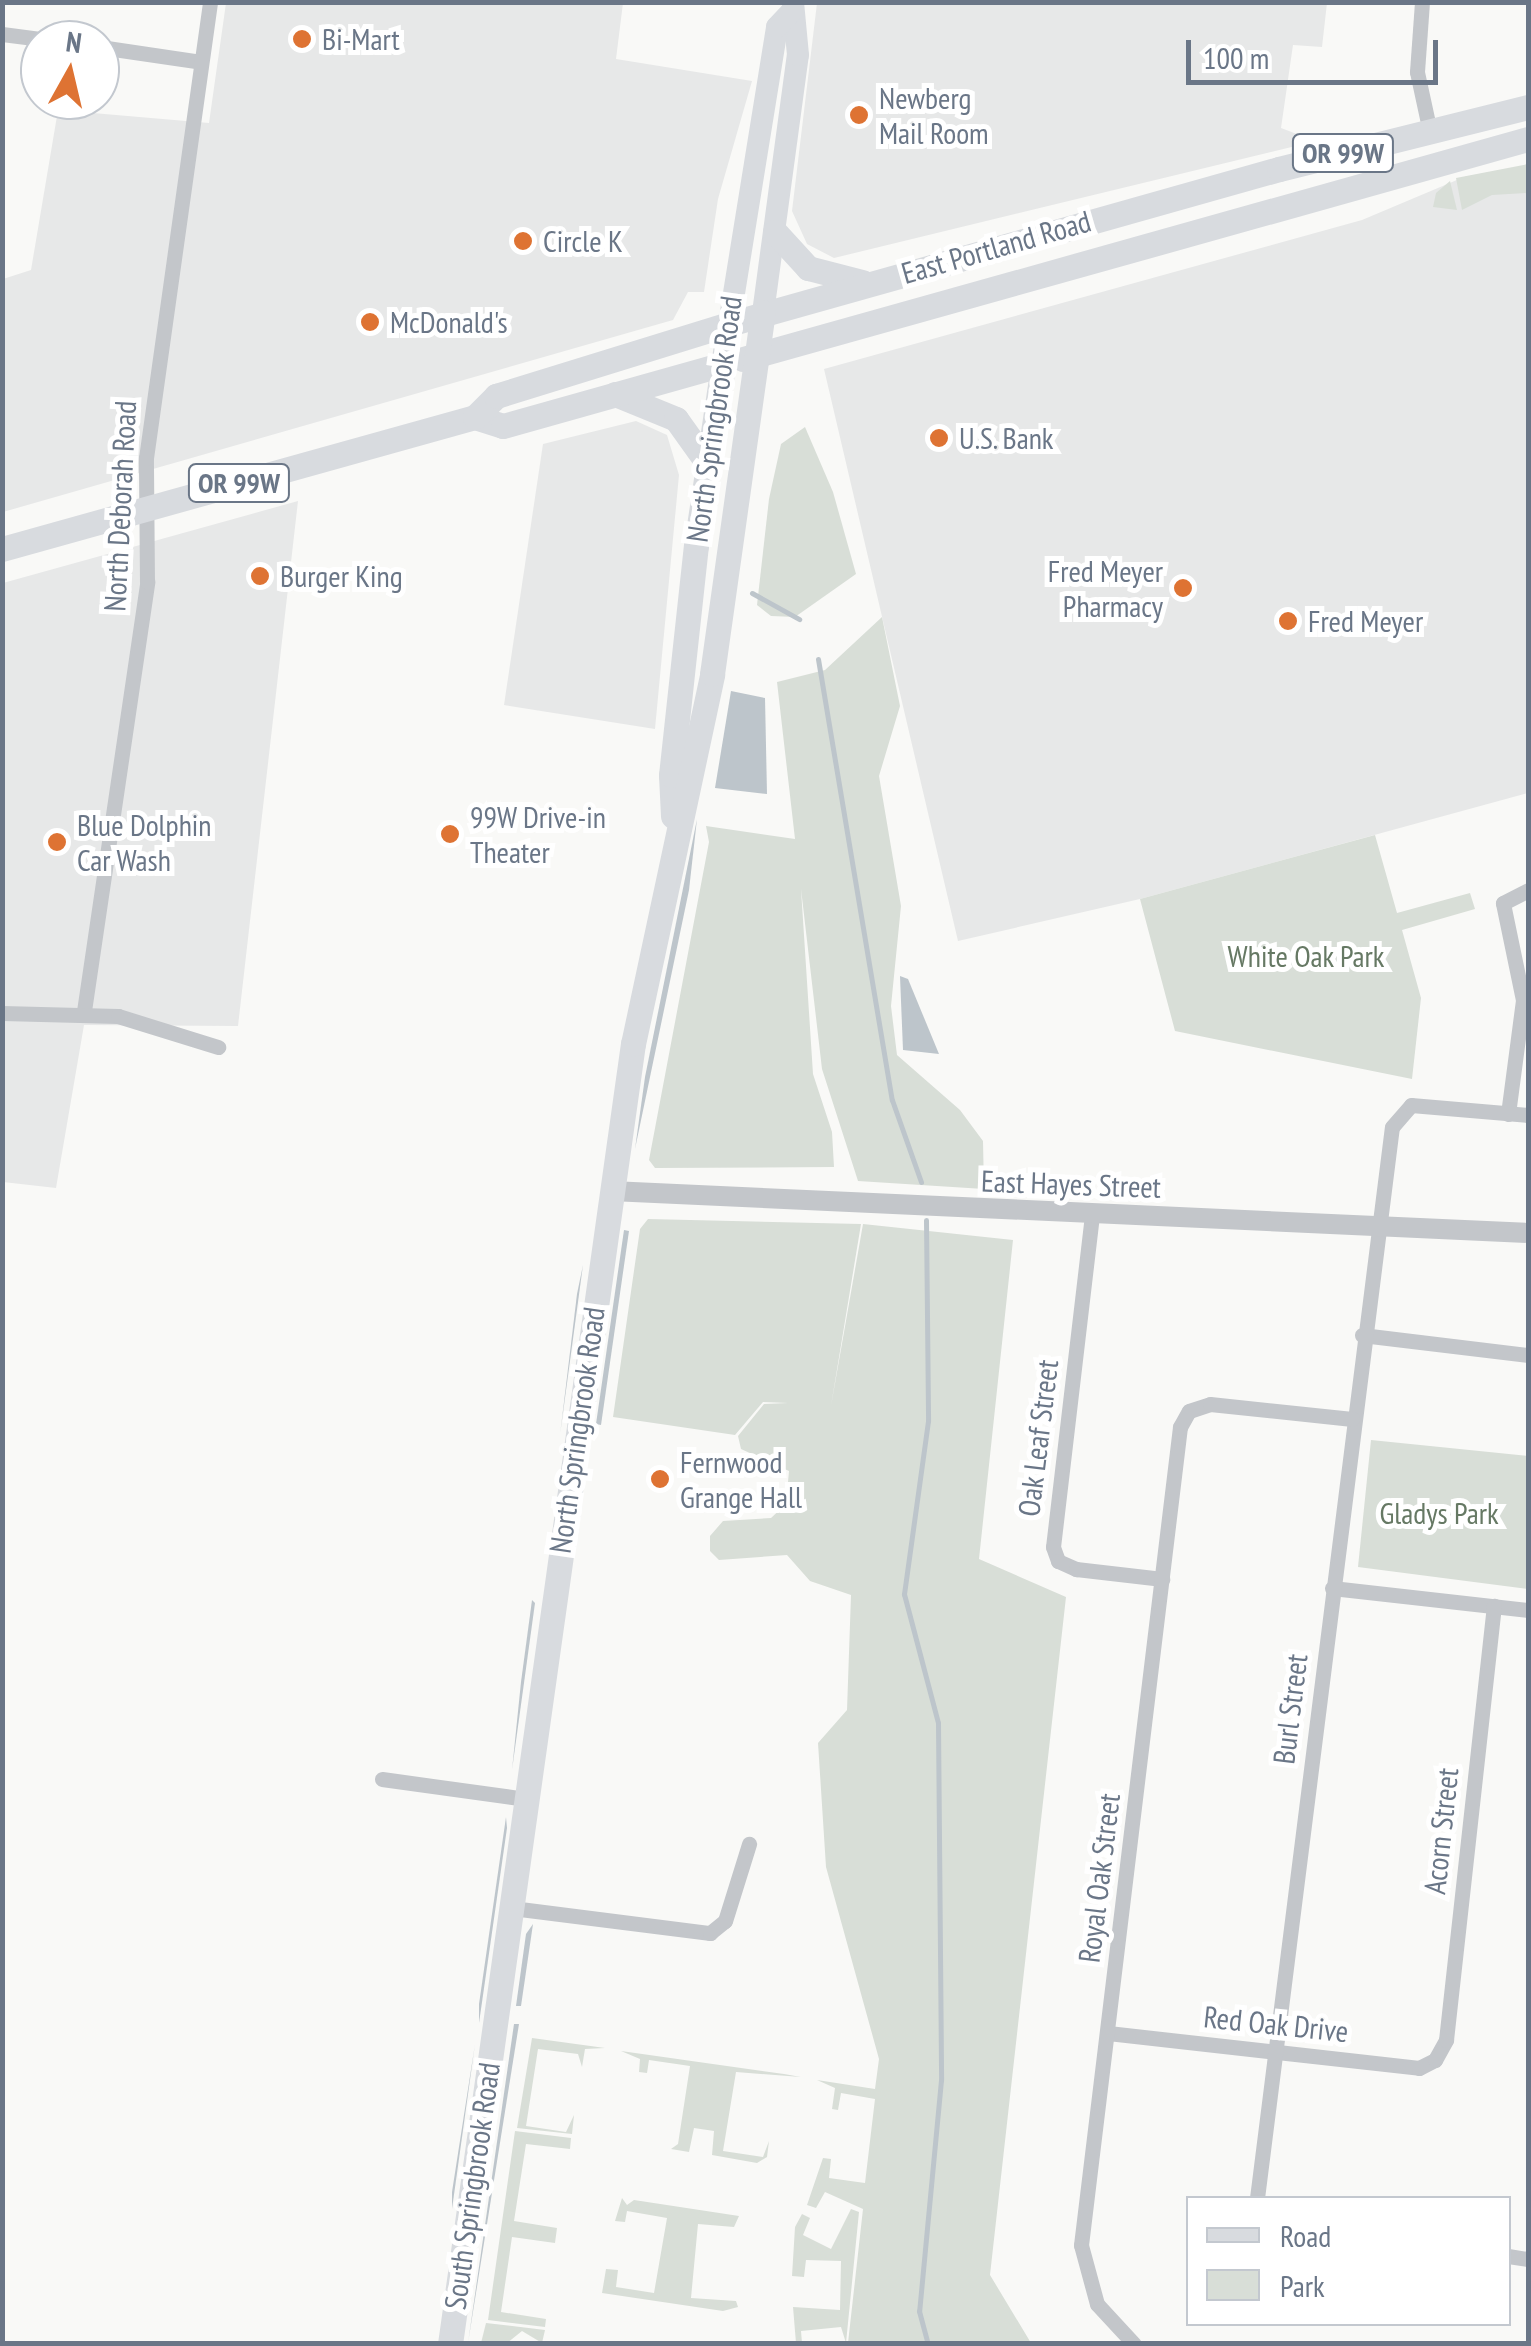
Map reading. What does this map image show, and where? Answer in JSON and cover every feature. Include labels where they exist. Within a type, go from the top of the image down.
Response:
[{"type":"main road","name":"North Springbrook Road","points":[[495,2028],[611,1191],[674,834],[692,778],[775,232],[800,30],[792,7]]},
{"type":"main road","name":"North Springbrook Road","points":[[674,834],[671,776],[706,461],[777,27],[792,7]]},
{"type":"main road","name":"East Portland Road","points":[[2,549],[475,417],[496,396],[762,313],[1528,107]]},
{"type":"main road","name":"East Portland Road","points":[[475,417],[503,426],[1528,140]]},
{"type":"main road","points":[[775,232],[808,268],[866,283]]},
{"type":"main road","points":[[615,394],[676,419],[706,461]]},
{"type":"main road","points":[[680,712],[690,714],[684,762],[692,778]]},
{"type":"main road","name":"South Springbrook Road","points":[[450,2344],[495,2028]]},
{"type":"street","name":"North Deborah Road","points":[[84,1011],[148,582],[152,402],[210,2]]},
{"type":"street","points":[[1422,2],[1417,72],[1430,132]]},
{"type":"street","points":[[120,50],[202,62]]},
{"type":"street","points":[[1528,890],[1502,903],[1523,1000],[1508,1114],[1528,1115]]},
{"type":"street","points":[[2,1013],[84,1011],[218,1047]]},
{"type":"street","name":"Burl Street","points":[[1257,2196],[1362,1335],[1392,1127],[1402,1110],[1422,1105],[1508,1114]]},
{"type":"street","name":"East Hayes Street","points":[[611,1191],[1528,1233]]},
{"type":"street","name":"Oak Leaf Street","points":[[1092,1215],[1052,1547],[1058,1560],[1076,1569],[1162,1579]]},
{"type":"street","points":[[1362,1335],[1528,1355]]},
{"type":"street","name":"Royal Oak Street","points":[[1131,2341],[1096,2304],[1081,2245],[1180,1428],[1189,1411],[1210,1404],[1352,1419]]},
{"type":"street","points":[[1332,1588],[1528,1610]]},
{"type":"street","name":"Acorn Street","points":[[1435,2060],[1446,2040],[1494,1606]]},
{"type":"street","points":[[382,1779],[527,1799]]},
{"type":"street","points":[[512,1908],[710,1933],[724,1921],[750,1844]]},
{"type":"street","name":"Red Oak Drive","points":[[1108,2034],[1418,2068],[1435,2060]]},
{"type":"shaded area","points":[[817,2],[1327,3],[1322,47],[1293,45],[1281,128],[1302,136],[1304,144],[834,258],[807,244],[792,211]]},
{"type":"shaded area","points":[[226,3],[623,3],[616,59],[752,81],[718,199],[704,292],[688,292],[673,320],[3,512],[3,279],[31,270],[56,120],[120,120],[120,115],[209,123]]},
{"type":"shaded area","points":[[1528,165],[1528,793],[1140,899],[958,941],[824,369],[1362,220],[1464,177]]},
{"type":"shaded area","points":[[636,421],[667,435],[679,475],[655,729],[504,705],[543,444]]},
{"type":"shaded area","points":[[298,501],[238,1026],[84,1025],[56,1188],[3,1182],[3,583]]},
{"type":"shaded area","points":[[731,691],[765,698],[767,794],[715,788]]},
{"type":"shaded area","points":[[697,819],[689,890],[635,1149],[645,1077]]},
{"type":"shaded area","points":[[900,976],[908,979],[939,1054],[903,1050]]},
{"type":"shaded area","points":[[624,1230],[629,1231],[601,1425],[596,1424]]},
{"type":"shaded area","points":[[583,1265],[560,1435],[577,1294]]},
{"type":"shaded area","points":[[532,1600],[535,1603],[512,1770],[521,1682]]},
{"type":"shaded area","points":[[506,1817],[507,1828],[479,2023],[479,2004]]},
{"type":"shaded area","points":[[533,1924],[521,2006],[516,2006],[526,1934]]},
{"type":"shaded area","points":[[514,2024],[519,2024],[468,2343]]},
{"type":"shaded area","points":[[475,2044],[452,2209],[452,2192]]},
{"type":"green space","points":[[1528,164],[1528,193],[1492,195],[1462,210],[1456,178]]},
{"type":"green space","points":[[1450,181],[1457,210],[1433,207],[1436,193]]},
{"type":"green space","points":[[805,427],[833,492],[856,574],[795,617],[771,616],[757,605],[769,499],[781,444]]},
{"type":"green space","points":[[882,617],[900,706],[879,776],[901,906],[891,1006],[897,1055],[960,1110],[983,1141],[984,1189],[858,1181],[822,1069],[801,889],[813,1074],[832,1132],[834,1167],[655,1168],[649,1160],[709,842],[706,826],[795,839],[777,682],[825,670]]},
{"type":"green space","name":"White Oak Park","points":[[1375,835],[1397,913],[1470,893],[1475,909],[1402,930],[1421,998],[1412,1079],[1175,1031],[1140,899]]},
{"type":"green space","points":[[648,1219],[861,1224],[831,1406],[863,1224],[1013,1240],[979,1559],[1066,1597],[990,2275],[1031,2343],[848,2343],[863,2209],[825,2192],[816,2208],[807,2205],[823,2158],[831,2159],[829,2178],[865,2183],[875,2099],[841,2093],[838,2110],[832,2109],[835,2088],[817,2080],[875,2089],[879,2059],[826,1867],[818,1743],[847,1710],[851,1595],[810,1581],[787,1555],[719,1560],[710,1551],[710,1536],[723,1521],[771,1518],[786,1504],[789,1471],[741,1449],[738,1436],[764,1404],[788,1403],[763,1402],[735,1435],[613,1417],[640,1229]]},
{"type":"green space","name":"Gladys Park","points":[[1371,1440],[1528,1456],[1528,1589],[1358,1567]]},
{"type":"green space","points":[[532,2038],[605,2048],[585,2049],[582,2067],[578,2054],[538,2049],[526,2126],[566,2132],[574,2115],[572,2134],[517,2128]]},
{"type":"green space","points":[[621,2051],[801,2077],[736,2072],[723,2151],[763,2157],[769,2141],[767,2157],[757,2163],[712,2155],[714,2131],[694,2128],[689,2152],[671,2149],[678,2144],[690,2066],[649,2060],[647,2073],[639,2072],[640,2059]]},
{"type":"green space","points":[[515,2131],[571,2138],[570,2149],[526,2144],[514,2221],[557,2228],[555,2243],[512,2237],[501,2312],[546,2319],[545,2327],[488,2320]]},
{"type":"green space","points":[[622,2198],[627,2205],[634,2200],[739,2216],[734,2227],[698,2224],[691,2298],[736,2301],[738,2307],[723,2311],[602,2293],[606,2269],[618,2270],[616,2287],[654,2293],[667,2218],[627,2211],[625,2222],[615,2221]]},
{"type":"green space","points":[[851,2209],[859,2212],[846,2343],[841,2327],[801,2331],[802,2343],[796,2343],[793,2307],[840,2310],[841,2261],[806,2260],[804,2277],[792,2276],[795,2227],[802,2214],[810,2218],[803,2235],[831,2249]]},
{"type":"green space","points":[[486,2323],[545,2330],[542,2343],[522,2331],[507,2343],[481,2343]]},
{"type":"waterway","points":[[752,593],[799,619]]},
{"type":"waterway","points":[[818,659],[892,1100],[921,1182]]},
{"type":"waterway","points":[[926,1220],[928,1421],[904,1594],[938,1723],[941,2080],[919,2311],[928,2344]]},
{"type":"place","name":"Bi-Mart","points":[[302,39]]},
{"type":"place","name":"Newberg Mail Room","points":[[859,115]]},
{"type":"place","name":"Circle K","points":[[523,241]]},
{"type":"place","name":"McDonald's","points":[[370,322]]},
{"type":"place","name":"U.S. Bank","points":[[939,438]]},
{"type":"place","name":"Burger King","points":[[260,576]]},
{"type":"place","name":"Fred Meyer Pharmacy","points":[[1183,588]]},
{"type":"place","name":"Fred Meyer","points":[[1288,621]]},
{"type":"place","name":"99W Drive-in Theater","points":[[450,834]]},
{"type":"place","name":"Blue Dolphin Car Wash","points":[[57,842]]},
{"type":"place","name":"Fernwood Grange Hall","points":[[660,1479]]}]
